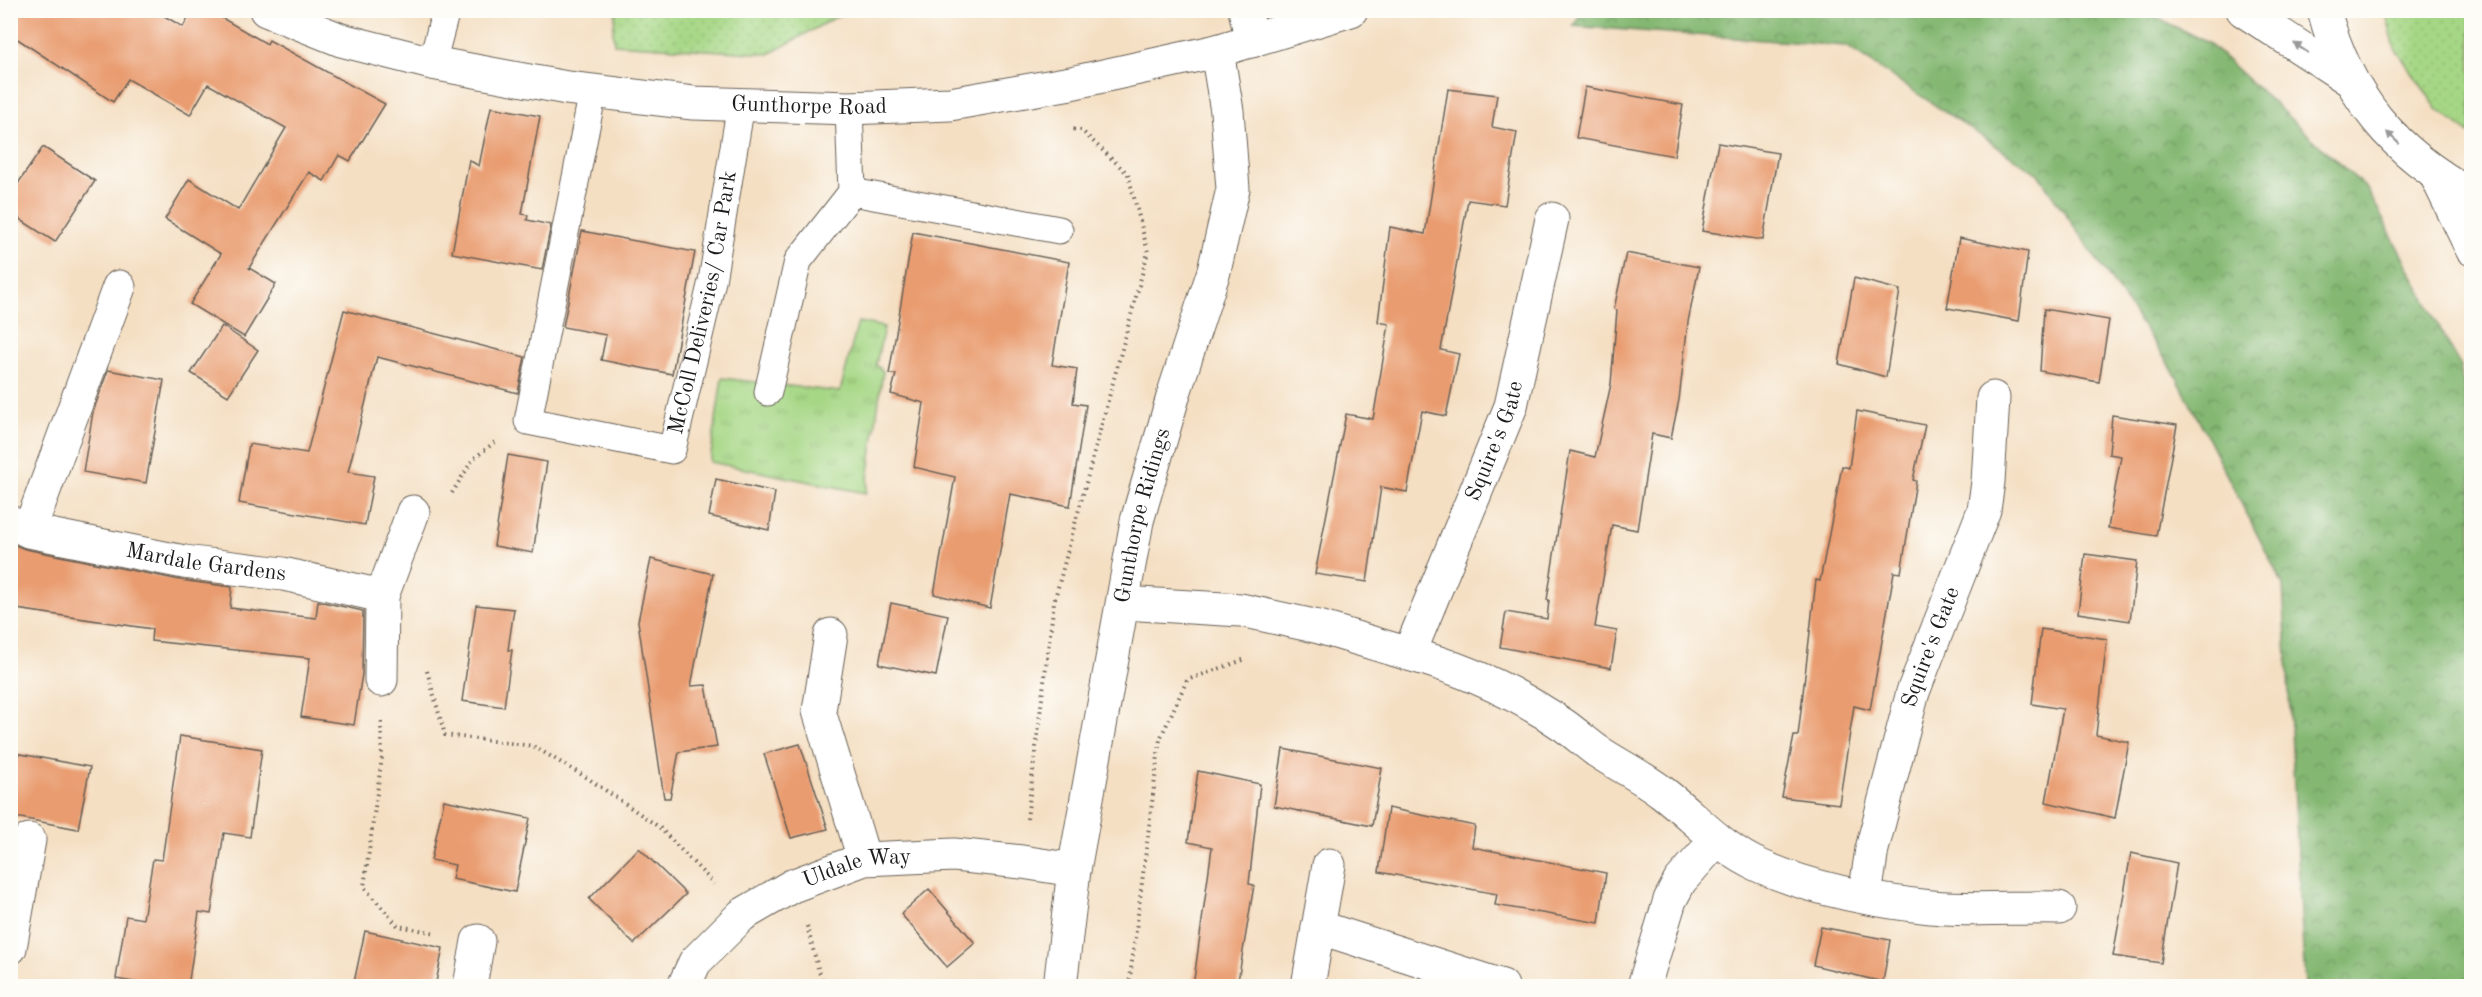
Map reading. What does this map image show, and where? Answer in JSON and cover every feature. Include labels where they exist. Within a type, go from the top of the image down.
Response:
[{"type":"main road","name":"Gunthorpe Road","points":[[266,10],[341,40],[432,63],[593,91],[693,103],[849,108],[950,104],[1071,83],[1216,51],[1248,26],[1351,10]]},
{"type":"main road","points":[[2243,10],[2350,80]]},
{"type":"main road","points":[[2324,10],[2332,40],[2350,80],[2387,134],[2437,177],[2472,195]]},
{"type":"main road","name":"Gunthorpe Ridings","points":[[1060,987],[1074,870],[1137,521],[1175,390],[1214,270],[1233,189],[1227,111],[1216,51]]},
{"type":"main road","points":[[2437,177],[2472,249]]},
{"type":"main road","name":"Squire's Gate","points":[[1409,654],[1511,406],[1552,219]]},
{"type":"main road","name":"Mardale Gardens","points":[[119,287],[20,526],[184,562],[283,574],[382,596]]},
{"type":"main road","name":"Squire's Gate","points":[[1865,896],[1872,849],[1913,692],[1984,510],[1993,398]]},
{"type":"main road","points":[[381,680],[382,596],[412,512]]},
{"type":"main road","points":[[1123,603],[1241,610],[1319,627],[1436,661],[1484,680],[1564,725],[1599,752],[1642,777],[1717,839],[1758,865],[1803,882],[1865,896],[1932,907],[2059,908]]},
{"type":"main road","points":[[831,635],[819,711],[864,859]]},
{"type":"main road","points":[[1644,987],[1670,900],[1680,880],[1717,839]]},
{"type":"main road","points":[[10,948],[29,840]]},
{"type":"main road","name":"Uldale Way","points":[[684,987],[695,962],[742,915],[792,886],[864,859],[954,855],[1074,870]]},
{"type":"main road","points":[[1308,987],[1329,865]]},
{"type":"main road","points":[[1318,927],[1502,987]]},
{"type":"main road","points":[[470,987],[478,941]]},
{"type":"lane","points":[[432,63],[446,10]]},
{"type":"lane","name":"McColl Deliveries/ Car Park","points":[[593,91],[528,421],[672,450],[712,281],[741,104]]},
{"type":"lane","points":[[768,392],[798,261],[852,192],[849,108]]},
{"type":"lane","points":[[852,192],[1059,230]]},
{"type":"path","points":[[1022,862],[1053,602],[1148,252],[1128,174],[1081,130],[1060,128]]},
{"type":"path","points":[[1129,987],[1160,739],[1187,680],[1246,659]]},
{"type":"path","points":[[381,680],[381,757],[364,887],[398,926],[478,941]]},
{"type":"path","points":[[429,684],[445,735],[533,746],[589,779],[659,827],[717,887]]},
{"type":"path","points":[[805,919],[819,972],[826,987]]},
{"type":"green space","points":[[616,10],[847,11],[769,54],[614,44]]},
{"type":"green space","points":[[1583,11],[2143,11],[2208,43],[2367,189],[2460,366],[2471,430],[2471,986],[2305,986],[2283,585],[2174,372],[2038,174],[1846,46],[1573,26]]},
{"type":"green space","points":[[2385,11],[2471,11],[2471,134],[2438,110],[2395,48]]},
{"type":"green space","points":[[858,322],[884,327],[876,365],[883,371],[866,493],[710,462],[722,378],[840,392]]},
{"type":"building","points":[[10,10],[154,10],[183,27],[192,10],[208,10],[267,44],[269,40],[385,104],[350,161],[339,155],[324,181],[309,172],[249,268],[276,284],[244,337],[190,304],[221,254],[165,219],[189,179],[238,210],[286,128],[208,84],[190,115],[128,79],[113,102],[10,34]]},
{"type":"building","points":[[1585,87],[1683,105],[1674,156],[1576,138]]},
{"type":"building","points":[[1448,89],[1497,95],[1492,127],[1517,132],[1505,205],[1468,200],[1441,350],[1459,354],[1446,416],[1422,411],[1407,492],[1381,487],[1367,582],[1315,574],[1346,414],[1373,419],[1389,324],[1378,322],[1390,227],[1425,234]]},
{"type":"building","points":[[491,107],[540,116],[522,214],[528,215],[527,220],[551,225],[542,270],[452,253],[469,160],[479,166]]},
{"type":"building","points":[[1718,143],[1778,153],[1763,240],[1702,231]]},
{"type":"building","points":[[43,147],[95,181],[55,242],[10,213],[10,195]]},
{"type":"building","points":[[582,231],[695,252],[672,374],[601,360],[606,335],[563,327]]},
{"type":"building","points":[[913,232],[1069,262],[1052,365],[1077,369],[1073,403],[1086,405],[1070,506],[1010,494],[990,608],[934,594],[955,477],[914,467],[924,403],[891,394],[896,374],[889,374]]},
{"type":"building","points":[[1959,238],[2028,252],[2019,321],[1947,308]]},
{"type":"building","points":[[1626,253],[1699,267],[1688,322],[1679,400],[1671,438],[1652,434],[1637,530],[1612,525],[1595,627],[1617,631],[1611,668],[1500,647],[1506,612],[1547,619],[1549,600],[1547,600],[1570,451],[1595,457],[1611,384],[1617,310],[1614,309]]},
{"type":"building","points":[[1854,278],[1900,290],[1886,377],[1839,364]]},
{"type":"building","points":[[2044,309],[2109,320],[2099,382],[2040,371]]},
{"type":"building","points":[[344,310],[525,357],[518,393],[377,357],[348,472],[374,476],[365,525],[239,503],[249,444],[307,453]]},
{"type":"building","points":[[222,326],[258,350],[228,396],[191,373]]},
{"type":"building","points":[[108,370],[164,380],[146,483],[83,472],[93,412]]},
{"type":"building","points":[[1857,411],[1925,425],[1913,480],[1916,481],[1901,573],[1894,572],[1870,710],[1854,706],[1839,804],[1782,797],[1794,736],[1798,736],[1816,580],[1820,581],[1842,466],[1849,468]]},
{"type":"building","points":[[2112,415],[2177,425],[2156,536],[2108,528],[2121,456],[2109,454]]},
{"type":"building","points":[[508,455],[547,462],[533,553],[494,546]]},
{"type":"building","points":[[716,479],[775,492],[769,530],[709,516]]},
{"type":"building","points":[[10,543],[25,549],[180,580],[232,587],[230,608],[316,618],[318,601],[363,611],[362,674],[354,725],[301,717],[310,658],[151,641],[152,629],[10,608]]},
{"type":"building","points":[[2085,554],[2137,561],[2130,621],[2078,613]]},
{"type":"building","points":[[651,559],[713,574],[691,686],[706,685],[717,747],[679,752],[670,798],[664,798],[638,621]]},
{"type":"building","points":[[891,603],[948,615],[936,676],[879,664]]},
{"type":"building","points":[[476,605],[514,609],[508,650],[512,650],[504,707],[462,701]]},
{"type":"building","points":[[2041,629],[2107,639],[2096,735],[2129,742],[2115,818],[2046,802],[2063,709],[2032,704]]},
{"type":"building","points":[[180,736],[262,749],[250,837],[224,833],[211,914],[199,912],[188,987],[162,987],[116,979],[126,916],[143,919],[153,859],[162,860]]},
{"type":"building","points":[[800,744],[828,829],[791,838],[764,754]]},
{"type":"building","points":[[1283,749],[1382,768],[1372,826],[1274,806]]},
{"type":"building","points":[[10,752],[90,767],[78,829],[10,816]]},
{"type":"building","points":[[1198,771],[1260,784],[1249,884],[1254,885],[1237,987],[1193,987],[1212,847],[1188,842]]},
{"type":"building","points":[[444,800],[530,818],[515,892],[452,879],[455,865],[431,860]]},
{"type":"building","points":[[1388,808],[1475,826],[1472,847],[1606,873],[1599,923],[1495,905],[1497,894],[1379,872]]},
{"type":"building","points":[[639,848],[686,894],[634,944],[589,899]]},
{"type":"building","points":[[2131,853],[2177,863],[2161,963],[2113,956]]},
{"type":"building","points":[[929,889],[975,943],[947,967],[901,914]]},
{"type":"building","points":[[1821,927],[1890,940],[1883,982],[1813,965]]},
{"type":"building","points":[[365,931],[443,948],[435,987],[353,987]]}]
